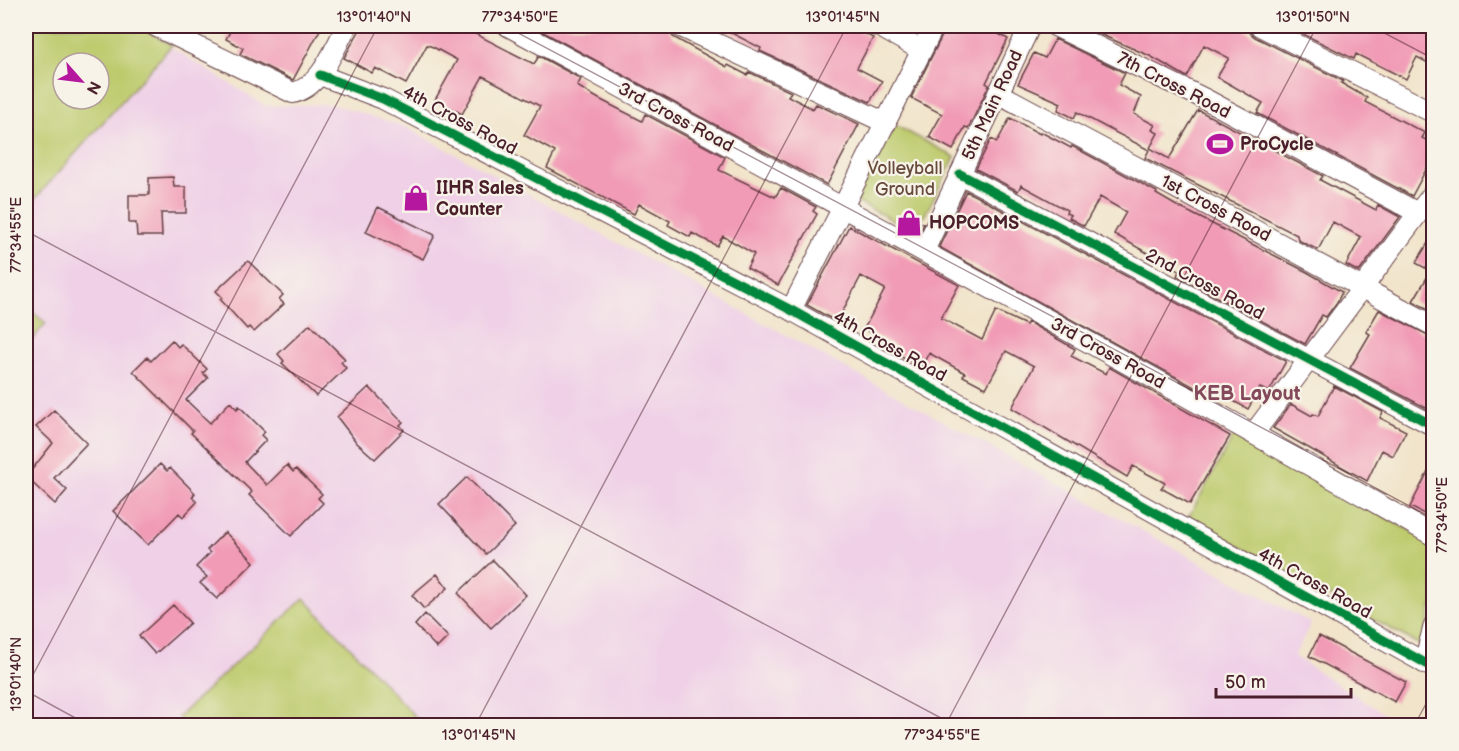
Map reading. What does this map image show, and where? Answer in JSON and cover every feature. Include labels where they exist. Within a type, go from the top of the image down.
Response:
[{"type":"street","points":[[155,26],[293,93],[306,90],[320,75],[347,26]]},
{"type":"street","name":"3rd Cross Road","points":[[508,26],[924,250],[1254,433],[1434,537]]},
{"type":"street","points":[[679,26],[886,123]]},
{"type":"street","points":[[878,26],[921,50]]},
{"type":"street","points":[[791,310],[934,26]]},
{"type":"street","name":"5th Main Road","points":[[924,250],[1029,26]]},
{"type":"street","name":"7th Cross Road","points":[[1055,26],[1207,100],[1419,213]]},
{"type":"street","points":[[1260,26],[1434,112]]},
{"type":"street","name":"4th Cross Road","points":[[320,75],[383,99],[791,310],[1429,665]]},
{"type":"street","name":"1st Cross Road","points":[[998,93],[1365,287],[1434,326]]},
{"type":"street","name":"2nd Cross Road","points":[[960,174],[1310,358],[1434,426]]},
{"type":"street","points":[[1254,433],[1434,192]]},
{"type":"street","points":[[1429,665],[1434,625]]},
{"type":"shaded area","points":[[26,26],[137,26],[266,106],[332,104],[406,127],[1311,623],[1294,656],[1401,725],[26,725]]},
{"type":"green space","points":[[26,26],[137,26],[172,45],[26,209]]},
{"type":"green space","name":"Volleyball Ground","points":[[895,125],[955,157],[916,232],[855,201]]},
{"type":"green space","points":[[26,307],[46,323],[26,347]]},
{"type":"green space","points":[[1235,434],[1433,543],[1433,601],[1422,646],[1188,518]]},
{"type":"green space","points":[[304,598],[423,725],[186,726],[178,717]]},
{"type":"building","points":[[233,26],[322,26],[293,80],[240,54],[243,48],[226,39]]},
{"type":"building","points":[[362,26],[460,26],[534,64],[539,56],[581,79],[577,86],[599,99],[642,121],[645,114],[725,157],[719,170],[775,197],[781,188],[816,207],[813,211],[817,214],[778,285],[747,268],[754,254],[723,236],[717,246],[692,233],[690,237],[668,225],[670,221],[639,204],[634,214],[547,168],[555,152],[524,135],[540,106],[483,76],[462,114],[435,100],[457,60],[433,47],[427,45],[406,84],[375,68],[372,73],[344,58]]},
{"type":"building","points":[[532,26],[667,26],[673,37],[727,67],[728,65],[747,75],[749,72],[791,92],[788,96],[813,109],[816,104],[859,124],[827,185]]},
{"type":"building","points":[[718,26],[851,26],[873,38],[857,68],[882,81],[870,102],[760,51],[761,48]]},
{"type":"building","points":[[947,26],[972,26],[982,31],[984,26],[1008,39],[986,83],[989,85],[972,121],[968,128],[965,127],[953,150],[929,137],[942,114],[911,98]]},
{"type":"building","points":[[1081,26],[1241,26],[1255,37],[1343,81],[1341,83],[1367,98],[1365,102],[1425,133],[1422,138],[1434,144],[1434,166],[1429,164],[1412,196],[1257,113],[1263,103],[1217,77],[1229,58],[1204,45],[1187,77],[1150,56]]},
{"type":"building","points":[[1299,26],[1411,26],[1434,37],[1434,66],[1417,57],[1406,79],[1356,54],[1354,59],[1297,31]]},
{"type":"building","points":[[1055,39],[1125,73],[1119,85],[1141,97],[1134,114],[1155,125],[1152,130],[1158,133],[1150,148],[1169,159],[1198,110],[1323,176],[1320,180],[1376,210],[1378,205],[1400,217],[1359,272],[1346,265],[1361,237],[1333,222],[1318,250],[1298,240],[1297,235],[1145,158],[1149,150],[1077,112],[1074,118],[1058,110],[1061,103],[1018,84],[1034,53],[1045,58]]},
{"type":"building","points":[[1010,118],[1071,148],[1072,146],[1157,192],[1156,194],[1175,205],[1307,272],[1342,292],[1337,302],[1326,317],[1322,315],[1305,344],[1177,276],[1179,271],[1114,234],[1126,212],[1100,197],[1084,226],[1069,218],[1071,215],[1066,213],[1067,210],[1021,185],[1018,191],[976,169],[991,139],[997,142]]},
{"type":"building","points":[[173,177],[174,187],[186,187],[186,213],[161,213],[162,236],[137,236],[136,223],[129,223],[129,195],[149,195],[149,178]]},
{"type":"building","points":[[966,191],[1286,361],[1269,392],[1260,388],[1248,409],[1219,393],[1216,399],[939,247]]},
{"type":"building","points":[[378,207],[435,235],[423,259],[366,232]]},
{"type":"building","points":[[905,214],[924,224],[918,235],[899,225]]},
{"type":"building","points":[[849,226],[959,285],[941,318],[982,340],[996,311],[1026,325],[1028,322],[1075,349],[1071,356],[1106,374],[1109,367],[1230,436],[1190,504],[1161,488],[1165,483],[1133,466],[1127,477],[1012,408],[1034,366],[1006,351],[986,388],[963,376],[965,373],[929,353],[921,367],[896,353],[899,348],[864,329],[885,289],[861,276],[837,322],[807,305]]},
{"type":"building","points":[[1434,233],[1434,312],[1413,301],[1431,271],[1416,263]]},
{"type":"building","points":[[248,261],[283,295],[279,299],[284,304],[254,332],[249,327],[247,329],[220,299],[222,297],[216,291]]},
{"type":"building","points":[[1379,310],[1434,338],[1434,412],[1350,368],[1370,334],[1366,332]]},
{"type":"building","points":[[310,324],[345,359],[341,362],[346,368],[316,396],[282,363],[284,361],[278,354]]},
{"type":"building","points":[[172,340],[178,347],[181,344],[207,369],[203,373],[208,378],[186,400],[210,423],[230,402],[237,409],[239,406],[265,432],[261,435],[266,440],[245,462],[267,485],[287,465],[293,472],[296,469],[322,494],[318,498],[323,503],[291,536],[249,495],[252,492],[191,433],[193,431],[133,371],[147,357],[151,361]]},
{"type":"building","points":[[1334,386],[1383,412],[1380,418],[1406,431],[1393,456],[1382,450],[1367,481],[1273,428],[1291,404],[1312,416],[1313,414],[1318,416]]},
{"type":"building","points":[[369,387],[403,422],[400,425],[404,430],[375,459],[357,443],[337,417]]},
{"type":"building","points":[[54,410],[87,443],[54,478],[67,490],[55,504],[26,477],[53,443],[36,427]]},
{"type":"building","points":[[1434,460],[1434,519],[1410,507]]},
{"type":"building","points":[[160,464],[167,471],[170,468],[195,493],[192,497],[197,502],[183,517],[179,513],[148,545],[113,511]]},
{"type":"building","points":[[467,477],[515,526],[486,554],[439,504]]},
{"type":"building","points":[[225,532],[254,562],[217,599],[200,583],[207,577],[196,567],[210,553],[207,550]]},
{"type":"building","points":[[493,560],[526,595],[491,628],[458,593]]},
{"type":"building","points":[[437,574],[448,588],[424,609],[412,595]]},
{"type":"building","points":[[173,605],[190,623],[155,654],[139,636]]},
{"type":"building","points":[[425,614],[448,637],[437,648],[415,625]]},
{"type":"building","points":[[1319,636],[1406,682],[1395,702],[1309,656]]},
{"type":"cycle path","points":[[320,75],[383,99],[791,310],[1434,668]]},
{"type":"cycle path","points":[[960,174],[1434,426]]},
{"type":"place","name":"ProCycle","points":[[1220,144]]},
{"type":"place","name":"IIHR Sales Counter","points":[[416,198]]},
{"type":"place","name":"HOPCOMS","points":[[909,223]]},
{"type":"district","name":"KEB Layout","points":[[1247,393]]}]
